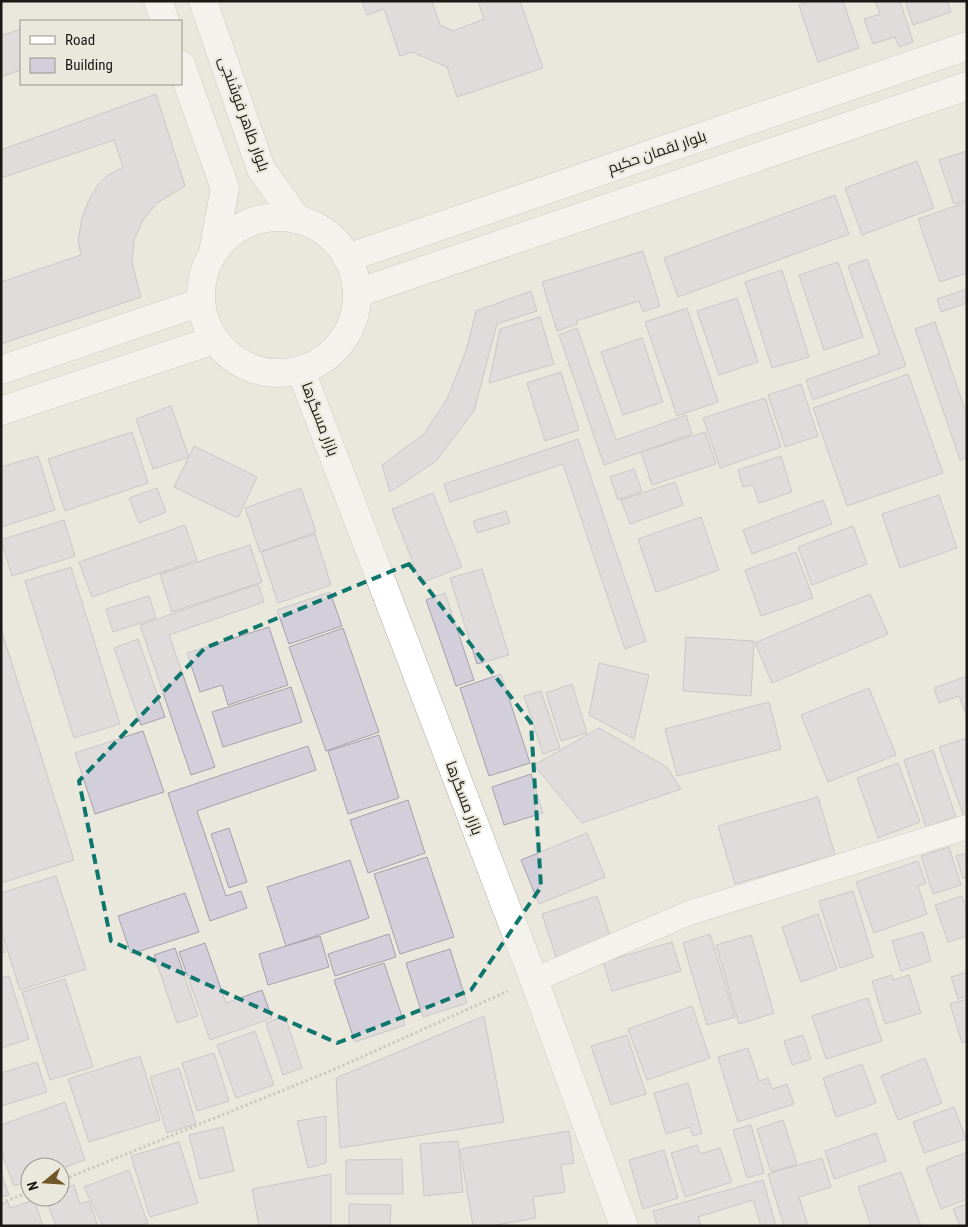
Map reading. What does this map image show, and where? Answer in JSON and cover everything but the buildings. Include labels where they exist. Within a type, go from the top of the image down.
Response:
[{"type":"street","points":[[158,1],[165,20]]},
{"type":"street","name":"بلوار طاهر فوشنجی","points":[[203,1],[261,169],[297,219]]},
{"type":"street","name":"بلوار لقمان حکیم","points":[[347,258],[967,46]]},
{"type":"street","points":[[182,68],[225,188],[213,252],[203,276],[201,302],[205,322],[214,340],[231,358],[253,370],[277,374],[301,371],[324,359],[342,341],[353,318],[357,293],[354,274],[347,258],[334,240],[317,227],[297,219],[278,217],[259,219],[233,232],[213,252]]},
{"type":"street","points":[[357,293],[967,86]]},
{"type":"street","points":[[1,370],[201,302]]},
{"type":"street","points":[[1,412],[214,340]]},
{"type":"street","name":"بازار مسگرها","points":[[301,371],[534,980],[624,1226]]},
{"type":"street","points":[[534,980],[688,913],[967,827]]},
{"type":"path","points":[[70,1176],[335,1069],[534,980]]},
{"type":"path","points":[[1,1203],[20,1196]]},
{"type":"highlighted area","points":[[409,564],[531,723],[541,887],[471,990],[337,1043],[111,941],[79,781],[205,648]]}]
